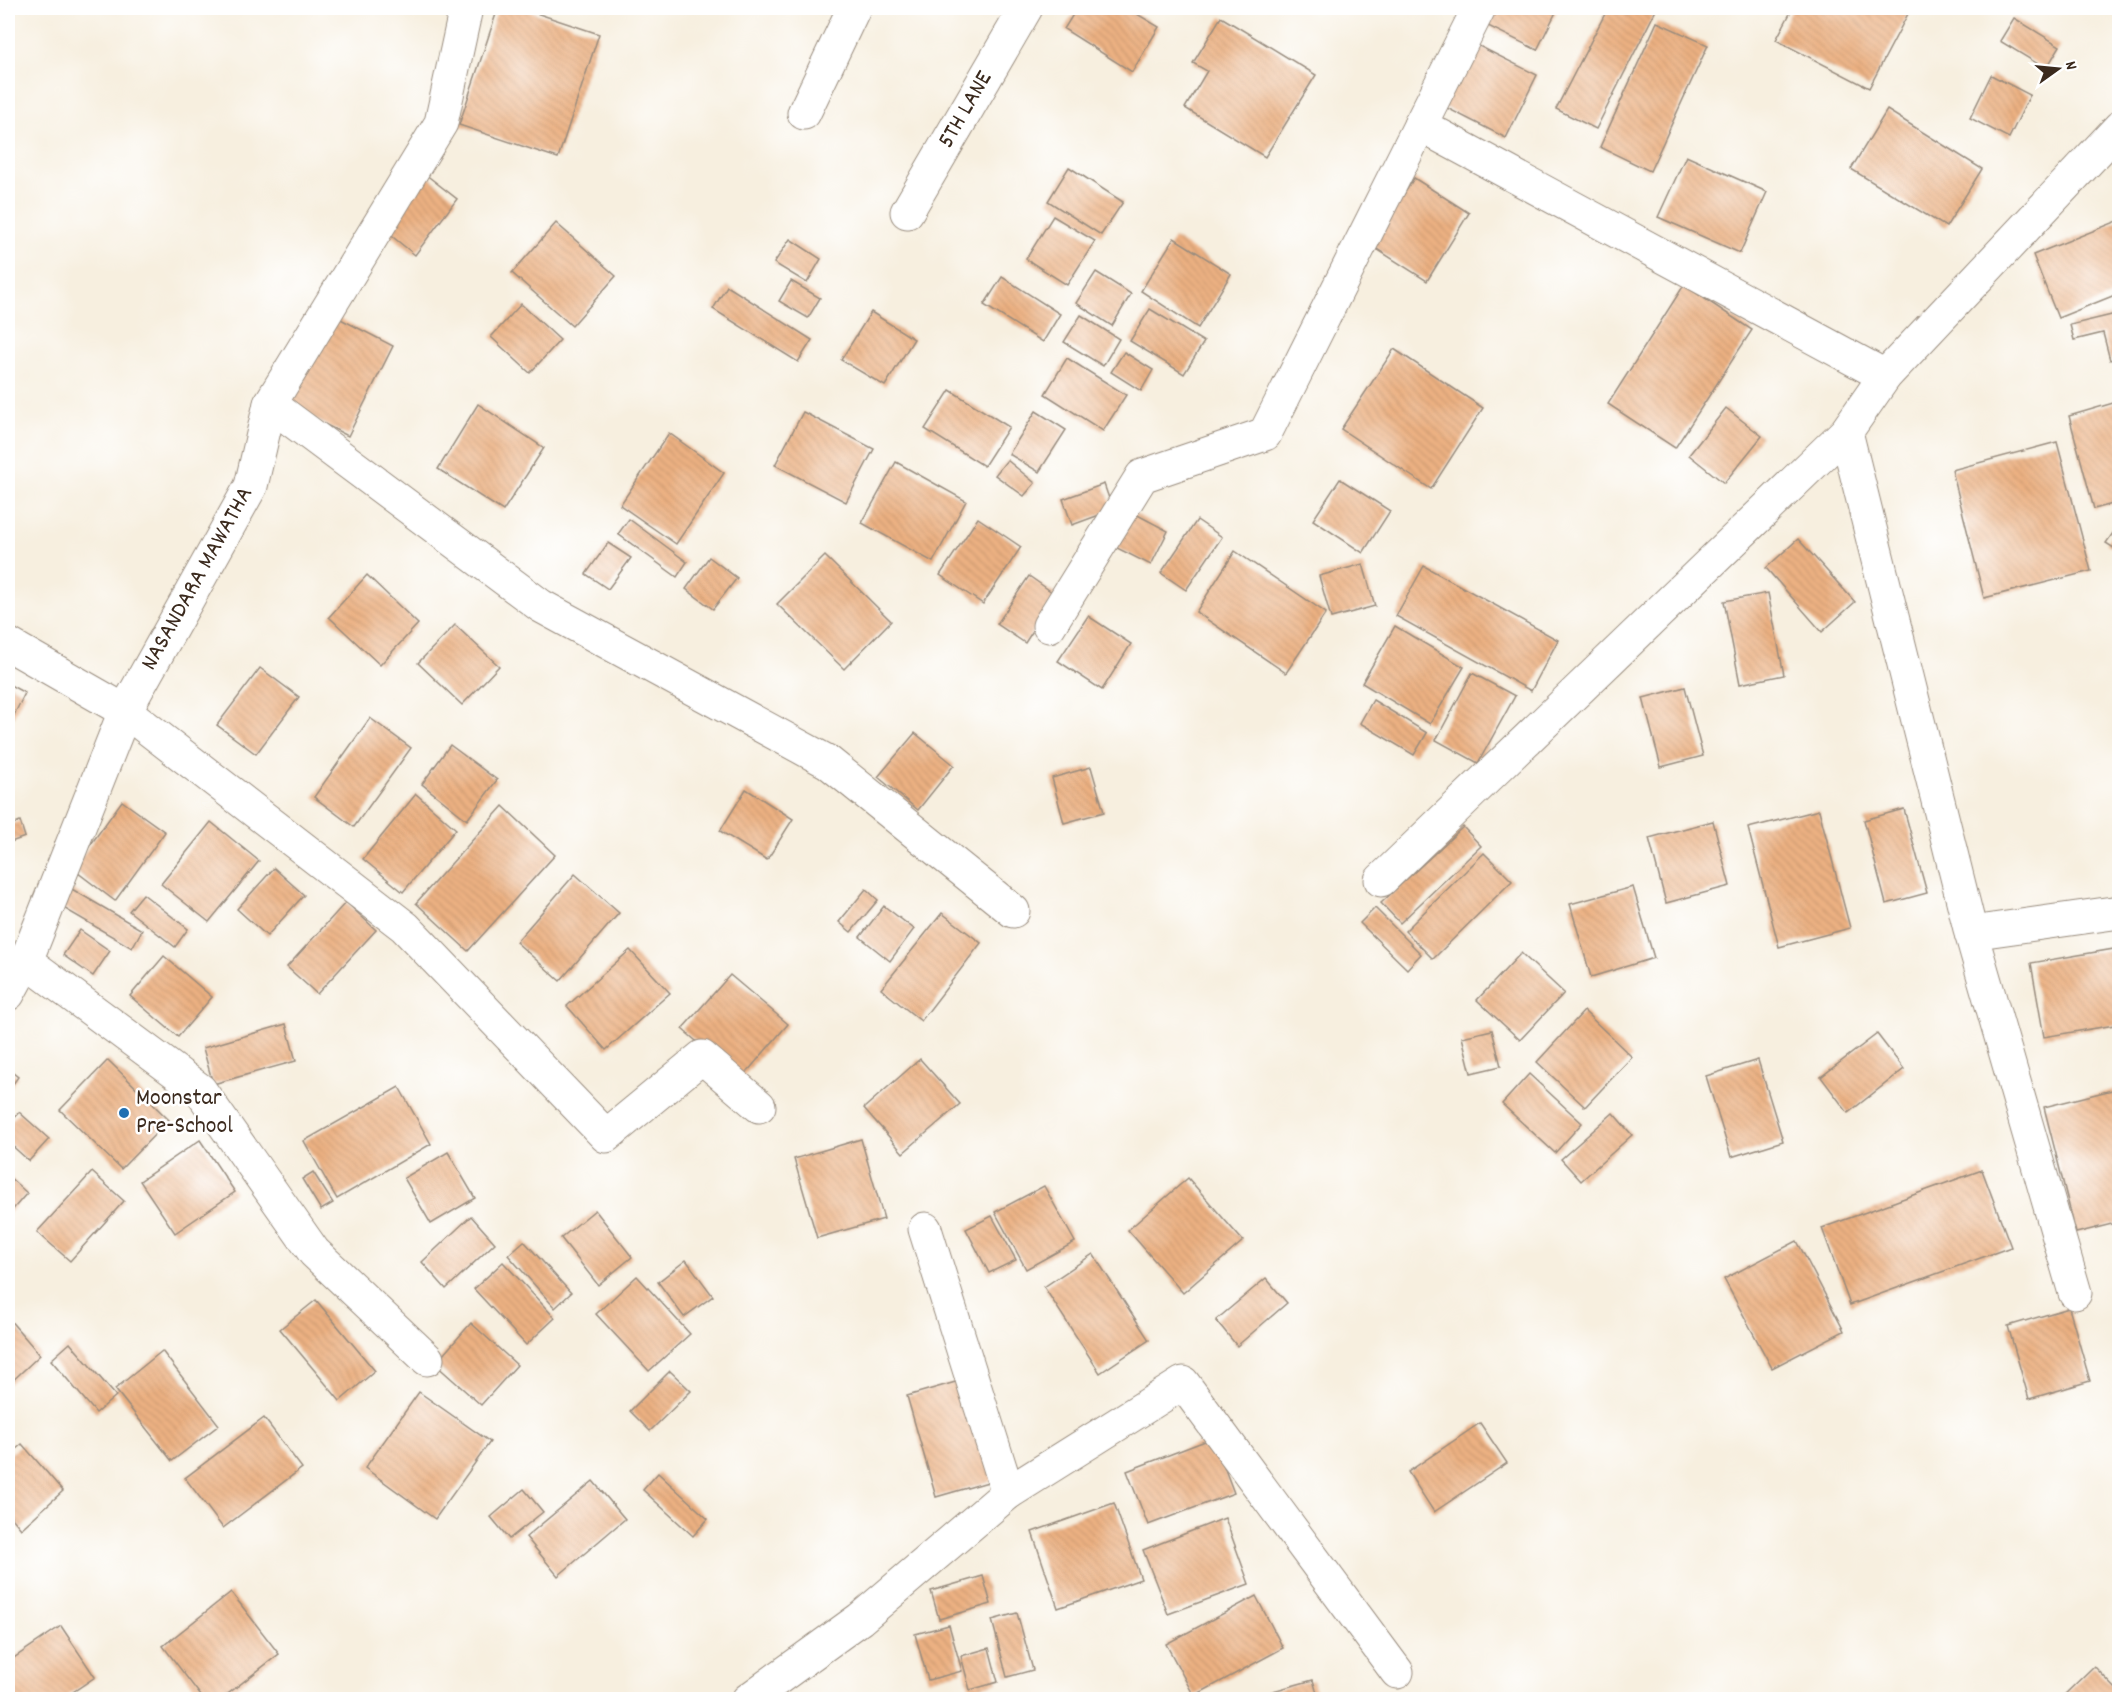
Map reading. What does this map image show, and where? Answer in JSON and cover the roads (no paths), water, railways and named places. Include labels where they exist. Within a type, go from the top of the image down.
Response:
[{"type":"street","name":"NASANDARA MAWATHA","points":[[8,994],[26,961],[125,711],[251,486],[270,404],[441,123],[466,8]]},
{"type":"street","points":[[804,113],[855,8]]},
{"type":"street","name":"5TH LANE","points":[[907,212],[1026,8]]},
{"type":"street","points":[[1049,626],[1142,476],[1265,434],[1479,8]]},
{"type":"street","points":[[1420,125],[1885,376]]},
{"type":"street","points":[[1381,880],[1846,432],[1885,376],[2120,127]]},
{"type":"street","points":[[270,404],[541,606],[828,762],[1012,910]]},
{"type":"street","points":[[1846,432],[1971,933],[2075,1293]]},
{"type":"street","points":[[8,644],[125,711],[405,927],[606,1136],[702,1057],[759,1106]]},
{"type":"street","points":[[1971,933],[2120,912]]},
{"type":"street","points":[[26,961],[200,1090],[314,1252],[427,1359]]},
{"type":"street","points":[[925,1229],[1008,1493]]},
{"type":"street","points":[[748,1700],[860,1619],[1008,1493],[1183,1383],[1396,1671]]},
{"type":"place","name":"Moonstar Pre-School","points":[[124,1113]]}]
